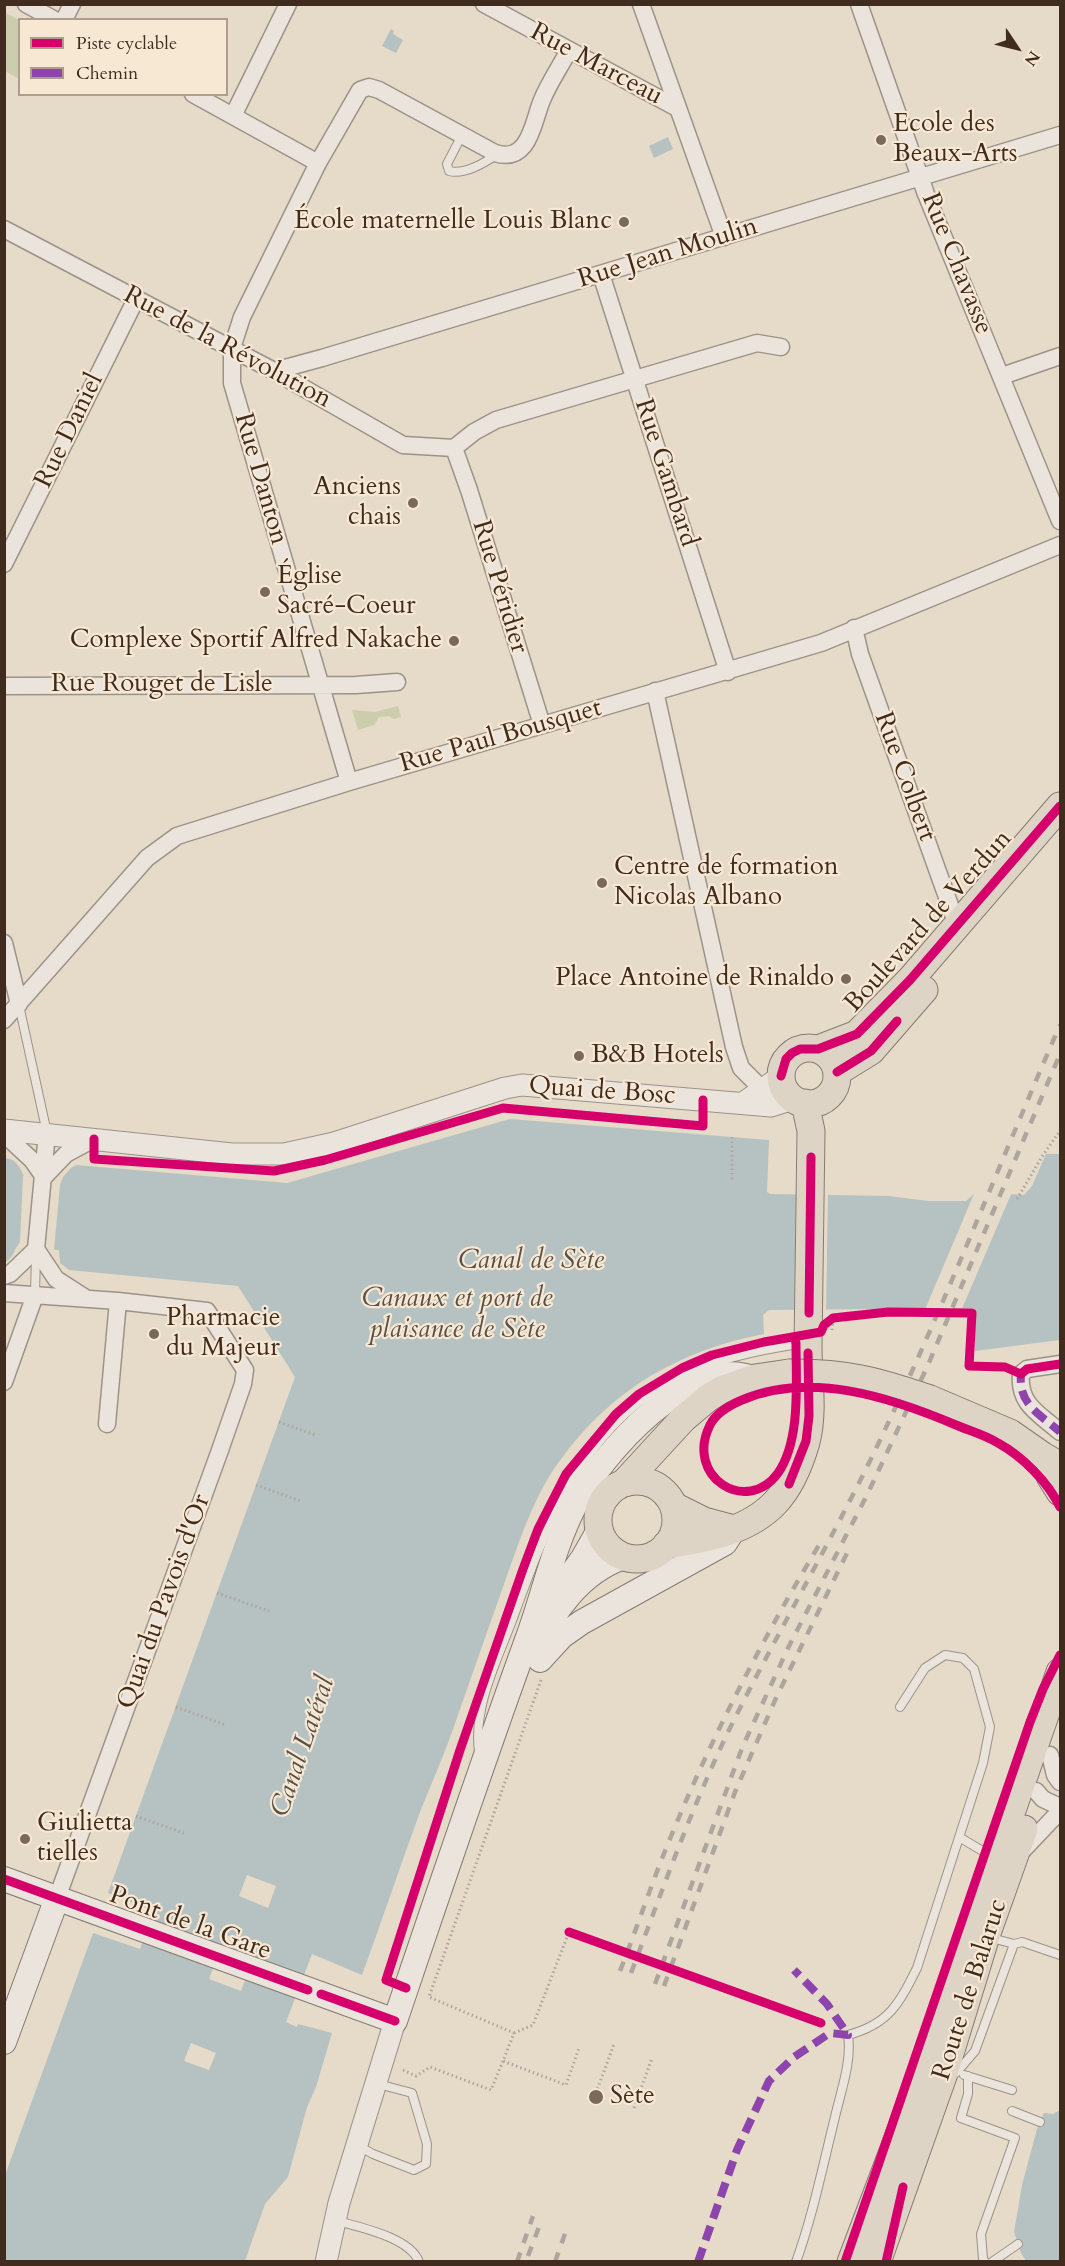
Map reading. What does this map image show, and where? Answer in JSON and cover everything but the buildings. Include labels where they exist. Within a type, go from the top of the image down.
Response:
[{"type":"main road","name":"Boulevard de Verdun","points":[[818,1049],[857,1034],[910,980],[1060,806]]},
{"type":"main road","name":"Boulevard de Verdun","points":[[837,1072],[871,1051],[1060,832]]},
{"type":"main road","points":[[666,1545],[710,1538],[758,1518],[776,1502],[789,1484],[806,1441],[818,1329],[811,1144],[792,1094],[786,1059],[800,1049],[818,1049],[831,1057],[837,1072],[834,1088],[826,1098],[792,1094]]},
{"type":"main road","points":[[395,2021],[481,1764],[529,1634],[552,1559],[575,1504],[604,1459],[653,1411],[704,1380],[732,1372],[755,1378]]},
{"type":"main road","points":[[676,1427],[667,1458],[668,1499],[675,1527],[666,1545],[657,1553],[647,1558],[624,1557],[607,1546],[599,1530],[598,1513],[602,1501],[637,1471],[655,1448],[695,1407],[721,1390],[755,1378],[789,1373],[820,1372],[847,1375],[890,1385],[930,1399],[1010,1433],[1052,1461],[1050,1476],[1060,1492]]},
{"type":"main road","points":[[624,1483],[640,1481],[650,1483],[668,1499],[704,1521],[734,1529]]},
{"type":"main road","points":[[437,1893],[453,1878],[531,1680],[562,1636],[725,1543],[734,1529]]},
{"type":"main road","points":[[529,1634],[584,1558],[599,1530]]},
{"type":"main road","points":[[531,1680],[534,1650],[571,1592],[588,1576],[624,1557]]},
{"type":"main road","name":"Route de Balaruc","points":[[1044,1787],[1060,1672]]},
{"type":"main road","name":"Route de Balaruc","points":[[871,2258],[900,2133],[984,1926],[1006,1864],[1044,1787],[1050,1755],[1060,1723]]},
{"type":"main road","name":"Pont de la Gare","points":[[4,1880],[395,2021]]},
{"type":"main road","points":[[4,2042],[57,1898]]},
{"type":"main road","name":"Route de Balaruc","points":[[871,2258],[956,2075],[984,1926]]},
{"type":"street","points":[[26,4],[51,18]]},
{"type":"street","points":[[65,18],[72,4]]},
{"type":"street","points":[[233,116],[288,4]]},
{"type":"street","name":"Rue Marceau","points":[[484,4],[677,108]]},
{"type":"street","points":[[641,4],[724,237]]},
{"type":"street","name":"Rue Chavasse","points":[[859,4],[921,178],[1060,522]]},
{"type":"street","points":[[499,154],[517,151],[530,137],[541,102],[569,50]]},
{"type":"street","name":"Rue Danton","points":[[349,782],[232,383],[232,348],[242,317],[318,164],[360,90],[369,87],[379,90],[499,154]]},
{"type":"street","points":[[197,96],[318,164]]},
{"type":"street","name":"Rue Jean Moulin","points":[[274,370],[334,355],[1060,135]]},
{"type":"street","name":"Rue de la Révolution","points":[[4,229],[274,370],[403,445],[454,448]]},
{"type":"street","name":"Rue Gambard","points":[[601,274],[728,672]]},
{"type":"street","name":"Rue Daniel","points":[[4,564],[136,299]]},
{"type":"street","points":[[454,448],[474,432],[496,420],[757,343],[781,347]]},
{"type":"street","points":[[1002,375],[1060,357]]},
{"type":"street","name":"Rue Péridier","points":[[454,448],[542,725]]},
{"type":"street","name":"Rue Paul Bousquet","points":[[4,1020],[147,858],[177,836],[349,782],[821,643],[1060,545]]},
{"type":"street","name":"Rue Colbert","points":[[854,628],[860,654],[957,925]]},
{"type":"street","name":"Rue Rouget de Lisle","points":[[4,686],[319,685],[398,682]]},
{"type":"street","points":[[654,691],[734,1047],[741,1068],[792,1094]]},
{"type":"street","points":[[4,943],[19,1004]]},
{"type":"street","name":"Quai de Bosc","points":[[4,1132],[47,1133],[232,1154],[284,1154],[334,1143],[505,1088],[522,1085],[771,1106],[792,1094]]},
{"type":"street","points":[[742,1103],[792,1094]]},
{"type":"street","points":[[4,1132],[32,1160],[44,1177]]},
{"type":"street","points":[[4,1276],[10,1274],[36,1249],[47,1133]]},
{"type":"street","points":[[44,1177],[66,1154],[94,1139]]},
{"type":"street","points":[[36,1249],[56,1279],[88,1299]]},
{"type":"street","points":[[4,1293],[118,1301],[107,1424]]},
{"type":"street","points":[[4,1382],[35,1294]]},
{"type":"street","name":"Quai du Pavois d'Or","points":[[57,1898],[243,1384],[245,1370],[207,1311],[118,1301]]},
{"type":"street","points":[[1060,1364],[1027,1369],[1021,1374],[1020,1386],[1024,1401],[1060,1432]]},
{"type":"street","points":[[1006,1864],[1060,1809],[1043,1799],[1044,1787]]},
{"type":"street","points":[[326,2262],[334,2220],[395,2021]]},
{"type":"lane","points":[[462,135],[447,164],[449,171],[457,173],[499,154]]},
{"type":"lane","points":[[19,1004],[47,1133]]},
{"type":"lane","points":[[35,1294],[36,1249]]},
{"type":"lane","points":[[481,1764],[477,1741],[480,1707],[541,1540],[572,1478],[633,1407],[666,1384],[729,1358],[818,1329]]},
{"type":"lane","points":[[796,2262],[843,2082],[850,2048],[848,2035],[869,2029],[887,2016],[904,1994],[917,1968],[983,1763],[990,1726],[974,1669],[963,1658],[945,1655],[925,1668],[900,1707]]},
{"type":"lane","points":[[959,1837],[1006,1864]]},
{"type":"lane","points":[[984,1926],[1014,1944],[1022,1942],[1060,1955]]},
{"type":"lane","points":[[956,2075],[975,2051],[1014,1944]]},
{"type":"lane","points":[[956,2075],[1012,2090]]},
{"type":"lane","points":[[956,2075],[968,2094],[961,2118],[1015,2138],[981,2234],[985,2262]]},
{"type":"lane","points":[[356,2145],[414,2170],[426,2164],[427,2144],[412,2093],[375,2083]]},
{"type":"lane","points":[[1012,2111],[1040,2122]]},
{"type":"lane","points":[[334,2220],[385,2236],[412,2250],[418,2262]]},
{"type":"lane","points":[[992,2262],[1018,2244]]},
{"type":"path","points":[[1017,1199],[1060,1131]]},
{"type":"path","points":[[732,1137],[732,1180]]},
{"type":"path","points":[[818,1329],[888,1312],[972,1313],[969,1366],[1005,1367],[1021,1374]]},
{"type":"path","points":[[279,1422],[315,1435]]},
{"type":"path","points":[[256,1485],[300,1501]]},
{"type":"path","points":[[217,1593],[269,1611]]},
{"type":"path","points":[[514,2033],[429,1996],[531,1680]]},
{"type":"path","points":[[176,1707],[226,1725]]},
{"type":"path","points":[[460,1750],[468,1727]]},
{"type":"path","points":[[136,1816],[186,1834]]},
{"type":"path","points":[[403,2070],[416,2076],[430,2067],[491,2090],[514,2033],[533,2025],[569,1932],[821,2023]]},
{"type":"path","points":[[596,2093],[614,2044]]},
{"type":"path","points":[[502,2061],[566,2085],[579,2048]]},
{"type":"path","points":[[634,2108],[652,2058]]},
{"type":"green space","points":[[4,12],[18,19],[18,78],[5,71]]},
{"type":"green space","points":[[398,706],[401,717],[394,719],[389,716],[379,717],[374,725],[358,730],[352,710],[375,712]]},
{"type":"water","points":[[391,29],[394,31],[393,34],[403,40],[396,53],[382,46]]},
{"type":"water","points":[[668,137],[673,149],[654,158],[649,146]]},
{"type":"water","name":"Canaux et port de plaisance de Sète","points":[[510,1119],[769,1140],[767,1192],[770,1194],[889,1196],[928,1201],[966,1201],[976,1192],[1024,1195],[1032,1186],[1046,1154],[1060,1154],[1060,1340],[975,1351],[975,1308],[769,1310],[763,1315],[764,1334],[704,1350],[676,1362],[650,1376],[602,1412],[581,1434],[551,1473],[528,1520],[362,1975],[312,1954],[286,2022],[297,2027],[298,2024],[332,2033],[316,2087],[307,2107],[288,2177],[265,2204],[245,2261],[5,2261],[4,2178],[93,1933],[140,1949],[154,1911],[108,1893],[295,1377],[238,1286],[69,1270],[60,1263],[59,1250],[16,1248],[5,1263],[5,1158],[15,1161],[24,1176],[63,1177],[76,1165],[287,1183]],"holes":[[[247,1875],[276,1886],[268,1908],[239,1896]],[[226,1935],[257,1947],[241,1991],[209,1979]],[[191,2043],[216,2053],[209,2070],[184,2061]]]},
{"type":"water","points":[[1060,2110],[1060,2261],[1026,2261],[1014,2232],[1022,2185],[1037,2129],[1044,2113],[1053,2114]]},
{"type":"pier","points":[[23,1176],[63,1177],[60,1185],[54,1250],[16,1248],[20,1242]]},
{"type":"pier","points":[[976,1189],[1012,1192],[961,1311],[924,1312]]},
{"type":"pier","points":[[796,1192],[828,1193],[826,1313],[794,1313]]},
{"type":"railway","points":[[631,1973],[677,1850],[715,1760],[844,1511],[905,1387],[1060,1025]]},
{"type":"railway","points":[[655,1984],[742,1748],[789,1646],[868,1493],[928,1365],[1060,1054]]},
{"type":"railway","points":[[620,1971],[663,1856],[715,1737],[775,1621],[819,1545]]},
{"type":"railway","points":[[664,1986],[735,1792],[776,1698],[851,1545]]},
{"type":"railway","points":[[517,2262],[533,2216]]},
{"type":"railway","points":[[528,2256],[542,2219]]},
{"type":"railway","points":[[555,2262],[567,2228]]},
{"type":"marked path","points":[[1026,1370],[1021,1374],[1023,1394],[1032,1408],[1060,1432]]},
{"type":"marked path","points":[[698,2262],[737,2150],[769,2081],[794,2057],[830,2033],[848,2035],[827,2004],[794,1970]]},
{"type":"cycle path","points":[[781,1076],[786,1059],[792,1053],[800,1049],[818,1049],[857,1034],[910,980],[1060,806]]},
{"type":"cycle path","points":[[837,1072],[871,1051],[897,1021]]},
{"type":"cycle path","points":[[94,1139],[94,1159],[274,1171],[325,1160],[503,1108],[703,1126],[703,1100]]},
{"type":"cycle path","points":[[809,1313],[811,1157]]},
{"type":"cycle path","points":[[406,1988],[386,1980],[460,1750],[523,1569],[538,1529],[566,1474],[616,1414],[639,1394],[682,1368],[712,1355],[764,1342],[821,1332],[824,1325],[833,1318],[888,1312],[972,1313],[969,1366],[1005,1367],[1021,1374],[1027,1369],[1060,1364]]},
{"type":"cycle path","points":[[795,1337],[796,1344],[796,1376],[796,1393],[796,1410],[791,1444],[785,1460],[778,1473],[765,1485],[751,1491],[736,1490],[723,1485],[712,1474],[705,1460],[704,1444],[710,1425],[716,1417],[737,1402],[768,1392],[795,1388],[823,1388],[850,1391],[904,1405],[993,1440],[1007,1448],[1034,1470],[1049,1488],[1060,1507]]},
{"type":"cycle path","points":[[789,1484],[806,1441],[809,1416],[808,1353]]},
{"type":"cycle path","points":[[845,2262],[1030,1722],[1060,1655]]},
{"type":"cycle path","points":[[4,1879],[308,1990]]},
{"type":"cycle path","points":[[569,1932],[821,2023]]},
{"type":"cycle path","points":[[321,1994],[395,2021]]},
{"type":"cycle path","points":[[886,2262],[903,2187]]},
{"type":"place","name":"Ecole des Beaux-Arts","points":[[881,140]]},
{"type":"place","name":"École maternelle Louis Blanc","points":[[624,222]]},
{"type":"place","name":"Anciens chais","points":[[413,503]]},
{"type":"place","name":"Église Sacré-Coeur","points":[[265,592]]},
{"type":"place","name":"Complexe Sportif Alfred Nakache","points":[[454,641]]},
{"type":"place","name":"Centre de formation Nicolas Albano","points":[[602,883]]},
{"type":"place","name":"Place Antoine de Rinaldo","points":[[846,979]]},
{"type":"place","name":"B&B Hotels","points":[[579,1056]]},
{"type":"place","name":"Pharmacie du Majeur","points":[[154,1334]]},
{"type":"place","name":"Giulietta tielles","points":[[25,1839]]},
{"type":"place","name":"Sète","points":[[596,2097]]},
{"type":"water label","name":"Canal de Sète","points":[[531,1262]]},
{"type":"water label","name":"Canal Latéral","points":[[304,1747]]}]
